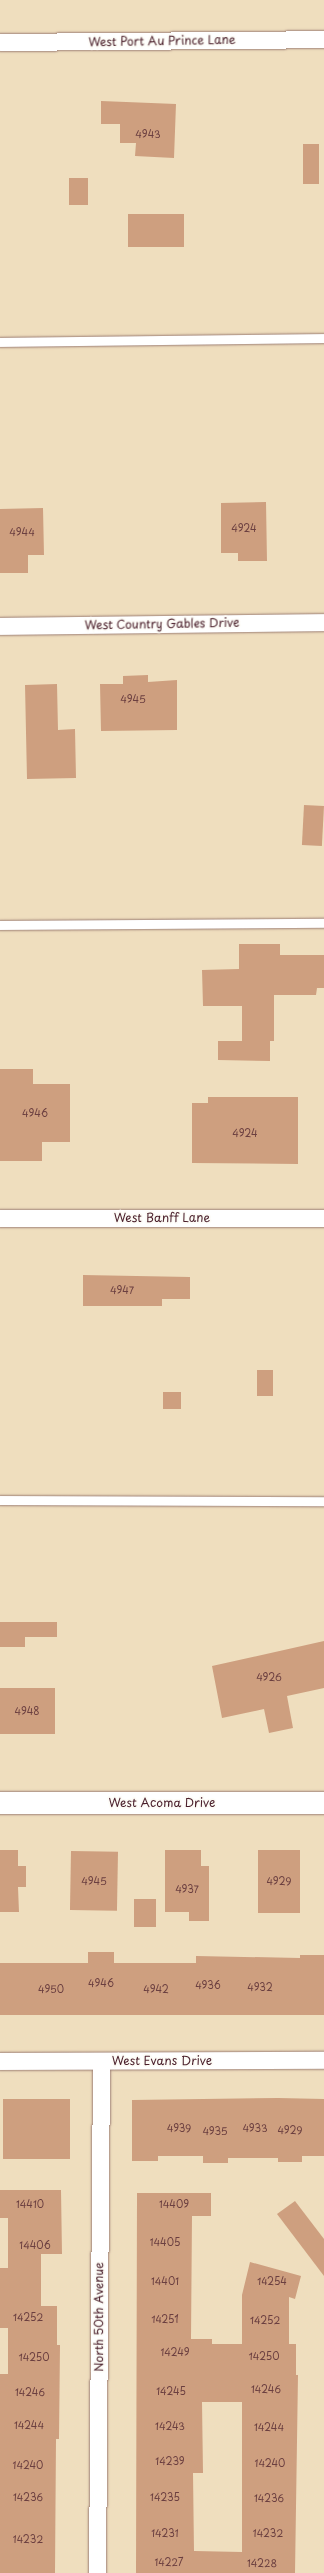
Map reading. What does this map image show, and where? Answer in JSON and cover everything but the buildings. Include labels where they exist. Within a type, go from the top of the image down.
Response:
[{"type":"street","name":"West Port Au Prince Lane","points":[[0,42],[324,39]]},
{"type":"street","name":"West Country Gables Drive","points":[[0,626],[324,622]]},
{"type":"street","name":"West Banff Lane","points":[[0,1218],[324,1218]]},
{"type":"street","name":"West Acoma Drive","points":[[0,1804],[324,1803]]},
{"type":"street","name":"West Evans Drive","points":[[0,2061],[324,2060]]},
{"type":"street","name":"North 50th Avenue","points":[[97,2573],[101,2061]]},
{"type":"lane","points":[[0,342],[324,338]]},
{"type":"lane","points":[[0,924],[324,923]]},
{"type":"lane","points":[[0,1500],[324,1501]]}]
